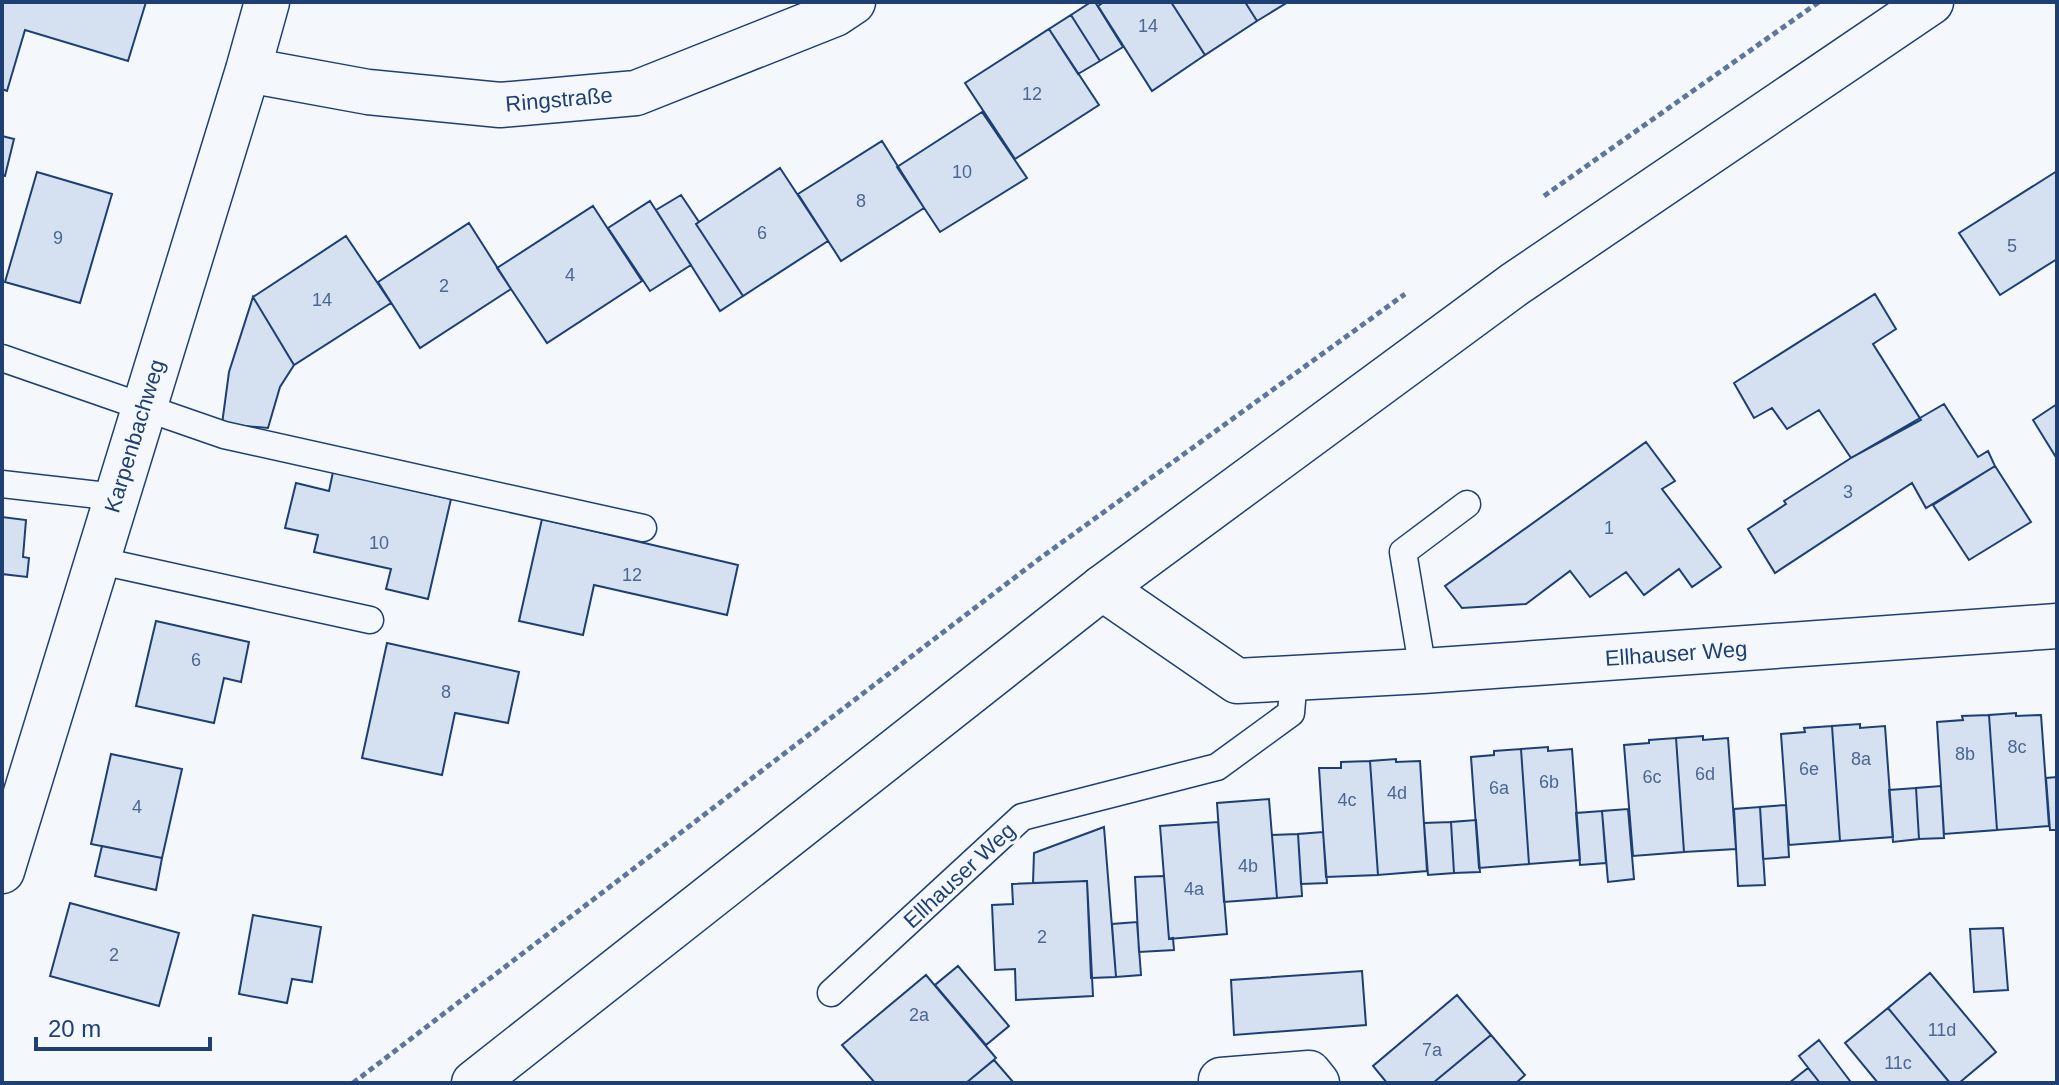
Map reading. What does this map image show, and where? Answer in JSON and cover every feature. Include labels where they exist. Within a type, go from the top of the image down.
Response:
[{"type":"street","name":"Karpenbachweg","points":[[2,871],[267,2]]},
{"type":"street","name":"Ringstraße","points":[[248,70],[368,92],[500,105],[636,93],[835,14],[853,2]]},
{"type":"street","points":[[474,1083],[1102,588],[1515,284],[1931,2]]},
{"type":"street","name":"Ellhauser Weg","points":[[1102,588],[1237,681],[1423,671],[2057,626]]},
{"type":"street","points":[[1221,1080],[1309,1073],[1317,1083]]},
{"type":"lane","points":[[2,358],[224,435],[643,528]]},
{"type":"lane","points":[[2,484],[116,497]]},
{"type":"lane","points":[[1423,671],[1403,552],[1467,504]]},
{"type":"lane","points":[[96,560],[370,620]]},
{"type":"lane","name":"Ellhauser Weg","points":[[831,993],[1022,817],[1217,767],[1291,713],[1294,678]]},
{"type":"building","points":[[2,2],[146,2],[128,61],[25,30],[7,91],[2,89]]},
{"type":"building","points":[[1095,2],[1123,47],[1100,61],[1071,15]]},
{"type":"building","points":[[1104,2],[1171,2],[1205,55],[1152,91],[1098,6]]},
{"type":"building","points":[[1171,2],[1245,2],[1257,21],[1205,55]]},
{"type":"building","points":[[1245,2],[1288,2],[1257,21]]},
{"type":"building","points":[[1071,15],[1100,61],[1078,74],[1049,29]]},
{"type":"building","points":[[1049,29],[1099,105],[1015,159],[965,83]]},
{"type":"building","points":[[982,112],[1027,178],[940,232],[897,167]]},
{"type":"building","points":[[2,136],[14,139],[5,176],[2,175]]},
{"type":"building","points":[[882,141],[924,208],[841,261],[798,194]]},
{"type":"building","points":[[780,168],[828,241],[743,296],[696,224]]},
{"type":"building","points":[[2057,171],[2057,259],[2000,295],[1959,233]]},
{"type":"building","points":[[37,172],[112,194],[80,303],[5,282]]},
{"type":"building","points":[[681,195],[743,296],[720,311],[656,210]]},
{"type":"building","points":[[650,201],[691,265],[650,291],[608,228]]},
{"type":"building","points":[[593,206],[642,281],[547,343],[497,268]]},
{"type":"building","points":[[469,223],[511,289],[420,348],[378,282]]},
{"type":"building","points":[[346,236],[391,303],[294,365],[253,297]]},
{"type":"building","points":[[1875,294],[1896,329],[1873,344],[1921,420],[1851,458],[1819,410],[1787,429],[1772,408],[1754,418],[1734,383]]},
{"type":"building","points":[[253,297],[294,365],[280,387],[268,428],[222,424],[229,372]]},
{"type":"building","points":[[1944,404],[1978,457],[1988,451],[1995,466],[1926,508],[1912,483],[1775,573],[1748,529],[1786,504],[1784,501],[1851,458]]},
{"type":"building","points":[[2057,404],[2057,459],[2033,420]]},
{"type":"building","points":[[1646,442],[1675,481],[1662,489],[1721,567],[1692,587],[1679,569],[1644,595],[1626,572],[1590,597],[1570,571],[1526,604],[1462,608],[1445,586]]},
{"type":"building","points":[[1995,466],[2031,522],[1969,560],[1933,505]]},
{"type":"building","points":[[333,472],[451,499],[428,599],[386,589],[391,569],[314,552],[318,535],[285,528],[296,483],[329,491]]},
{"type":"building","points":[[2,517],[26,520],[23,557],[29,558],[27,577],[2,574]]},
{"type":"building","points":[[542,519],[738,565],[727,615],[594,585],[583,635],[519,621]]},
{"type":"building","points":[[156,621],[249,642],[241,682],[224,678],[214,723],[136,706]]},
{"type":"building","points":[[387,643],[519,672],[508,723],[455,713],[442,775],[362,758]]},
{"type":"building","points":[[2016,713],[2016,716],[2041,715],[2049,826],[1997,830],[1989,715]]},
{"type":"building","points":[[1989,715],[1997,830],[1944,834],[1937,722],[1963,720],[1962,716]]},
{"type":"building","points":[[1860,724],[1860,728],[1885,726],[1893,837],[1840,841],[1832,726]]},
{"type":"building","points":[[1832,726],[1840,841],[1789,845],[1781,734]]},
{"type":"building","points":[[1703,736],[1703,740],[1728,738],[1736,849],[1684,852],[1676,738]]},
{"type":"building","points":[[1676,738],[1684,852],[1633,856],[1624,745]]},
{"type":"building","points":[[1548,747],[1548,751],[1572,749],[1580,860],[1529,864],[1521,749]]},
{"type":"building","points":[[1521,749],[1529,864],[1479,868],[1471,757]]},
{"type":"building","points":[[111,754],[182,769],[162,858],[91,844]]},
{"type":"building","points":[[1396,759],[1396,762],[1420,761],[1427,871],[1378,875],[1370,761]]},
{"type":"building","points":[[1370,761],[1378,875],[1326,877],[1319,768],[1341,768],[1341,762]]},
{"type":"building","points":[[2057,777],[2057,830],[2050,830],[2046,778]]},
{"type":"building","points":[[1941,786],[1944,838],[1919,839],[1916,788]]},
{"type":"building","points":[[1916,788],[1919,839],[1893,842],[1889,790]]},
{"type":"building","points":[[1269,799],[1277,898],[1224,902],[1217,803]]},
{"type":"building","points":[[1786,805],[1789,857],[1763,859],[1760,807]]},
{"type":"building","points":[[1760,807],[1765,885],[1738,886],[1734,809]]},
{"type":"building","points":[[1628,809],[1634,879],[1608,882],[1602,811]]},
{"type":"building","points":[[1602,811],[1606,863],[1580,865],[1576,813]]},
{"type":"building","points":[[1476,820],[1480,872],[1454,873],[1451,822]]},
{"type":"building","points":[[1218,822],[1227,934],[1169,939],[1160,826]]},
{"type":"building","points":[[1451,822],[1454,873],[1428,875],[1424,823]]},
{"type":"building","points":[[1104,827],[1116,977],[1091,978],[1087,881],[1033,883],[1034,853]]},
{"type":"building","points":[[1323,832],[1327,883],[1301,884],[1298,834]]},
{"type":"building","points":[[1298,834],[1302,896],[1277,898],[1272,835]]},
{"type":"building","points":[[102,846],[162,858],[156,890],[95,876]]},
{"type":"building","points":[[1164,876],[1169,939],[1173,938],[1174,950],[1139,952],[1135,877]]},
{"type":"building","points":[[1087,881],[1093,996],[1016,1000],[1015,969],[995,970],[992,905],[1013,904],[1012,884]]},
{"type":"building","points":[[70,903],[179,933],[159,1006],[50,976]]},
{"type":"building","points":[[253,915],[321,927],[312,982],[292,979],[287,1003],[239,994]]},
{"type":"building","points":[[1137,922],[1141,975],[1116,977],[1112,924]]},
{"type":"building","points":[[2003,928],[2008,990],[1974,992],[1970,929]]},
{"type":"building","points":[[958,966],[1009,1026],[986,1045],[935,985]]},
{"type":"building","points":[[1362,971],[1366,1025],[1234,1035],[1231,980]]},
{"type":"building","points":[[1930,973],[1996,1052],[1959,1083],[1950,1083],[1888,1008]]},
{"type":"building","points":[[926,975],[996,1058],[966,1083],[875,1083],[842,1045]]},
{"type":"building","points":[[1457,995],[1491,1035],[1433,1083],[1387,1083],[1373,1066]]},
{"type":"building","points":[[1888,1008],[1950,1083],[1878,1083],[1845,1043]]},
{"type":"building","points":[[1491,1035],[1525,1075],[1516,1083],[1433,1083]]},
{"type":"building","points":[[1819,1040],[1850,1081],[1820,1083],[1799,1056]]},
{"type":"building","points":[[994,1060],[1014,1083],[966,1083]]},
{"type":"building","points":[[1808,1068],[1820,1083],[1789,1083]]}]
